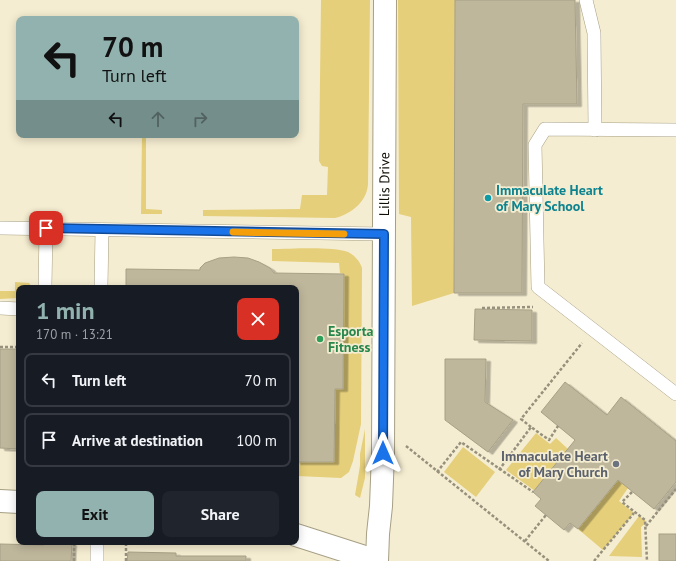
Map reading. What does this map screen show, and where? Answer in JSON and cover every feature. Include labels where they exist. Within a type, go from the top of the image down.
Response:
[{"type":"street","name":"Lillis Drive","points":[[377,561],[383,453],[385,0]]},
{"type":"street","points":[[0,501],[16,502]]},
{"type":"street","points":[[299,536],[377,561]]},
{"type":"lane","points":[[586,0],[594,33],[595,130]]},
{"type":"lane","points":[[676,130],[545,129],[535,144],[538,287],[676,394]]},
{"type":"lane","points":[[0,228],[384,234]]},
{"type":"lane","points":[[44,285],[46,228]]},
{"type":"lane","points":[[101,285],[102,230]]},
{"type":"lane","points":[[0,308],[16,309]]},
{"type":"lane","points":[[97,545],[97,561]]},
{"type":"path","points":[[482,308],[538,307]]},
{"type":"path","points":[[558,426],[549,440],[521,419],[586,339]]},
{"type":"path","points":[[0,347],[16,347]]},
{"type":"path","points":[[499,470],[531,427]]},
{"type":"path","points":[[437,472],[461,442],[499,470],[533,492]]},
{"type":"path","points":[[404,444],[549,561]]},
{"type":"path","points":[[646,527],[676,489]]},
{"type":"path","points":[[632,492],[622,502],[645,520],[647,561]]},
{"type":"path","points":[[594,561],[634,512]]},
{"type":"path","points":[[525,541],[546,515]]},
{"type":"path","points":[[74,545],[74,561]]},
{"type":"path","points":[[126,545],[126,561]]},
{"type":"shaded area","points":[[321,0],[370,0],[368,184],[365,196],[357,206],[347,214],[335,218],[203,216],[203,210],[300,209],[302,195],[327,195],[328,167],[322,166],[319,161]]},
{"type":"shaded area","points":[[398,0],[455,0],[454,293],[412,306],[411,217],[399,214]]},
{"type":"shaded area","points":[[142,138],[146,138],[146,209],[162,210],[162,214],[141,214]]},
{"type":"shaded area","points":[[322,248],[348,252],[355,257],[362,268],[361,424],[353,461],[349,472],[341,478],[299,476],[299,462],[334,462],[335,389],[343,389],[344,274],[340,273],[339,263],[272,261],[272,249]]},
{"type":"shaded area","points":[[15,282],[29,283],[30,285],[16,285],[16,298],[0,299],[0,291],[15,291]]},
{"type":"shaded area","points":[[365,429],[365,478],[360,498],[355,495]]},
{"type":"shaded area","points":[[536,433],[550,444],[556,438],[568,449],[535,491],[506,470]]},
{"type":"shaded area","points":[[463,447],[495,472],[476,497],[444,472]]},
{"type":"shaded area","points":[[618,480],[628,488],[619,501],[634,513],[603,550],[578,529]]},
{"type":"shaded area","points":[[639,516],[645,520],[646,523],[641,527],[642,557],[609,556]]},
{"type":"building","name":"Immaculate Heart of Mary School","points":[[455,0],[575,0],[577,104],[523,104],[522,293],[454,293]]},
{"type":"building","name":"Esporta Fitness","points":[[219,258],[248,258],[270,268],[274,273],[344,274],[343,389],[335,389],[334,462],[299,462],[299,285],[126,285],[126,269],[200,270],[205,263]]},
{"type":"building","points":[[475,309],[532,310],[532,341],[474,340]]},
{"type":"building","points":[[0,349],[16,349],[16,449],[0,448]]},
{"type":"building","points":[[445,359],[486,359],[485,402],[513,420],[488,452],[445,420]]},
{"type":"building","name":"Immaculate Heart of Mary Church","points":[[565,382],[607,415],[621,397],[676,441],[676,482],[654,509],[618,480],[578,529],[570,523],[564,530],[535,506],[541,499],[533,492],[575,440],[541,412]]},
{"type":"building","points":[[659,534],[676,534],[676,561],[659,561]]},
{"type":"building","points":[[0,544],[72,545],[71,561],[0,561]]},
{"type":"building","points":[[128,552],[176,553],[176,556],[246,556],[246,561],[127,561]]},
{"type":"slow traffic","points":[[233,232],[344,234]]},
{"type":"place","name":"Immaculate Heart of Mary School","points":[[488,198]]},
{"type":"place","name":"Esporta Fitness","points":[[320,339]]},
{"type":"place","name":"Immaculate Heart of Mary Church","points":[[616,464]]},
{"type":"route","points":[[46,228],[177,232],[384,234],[383,453]]}]
